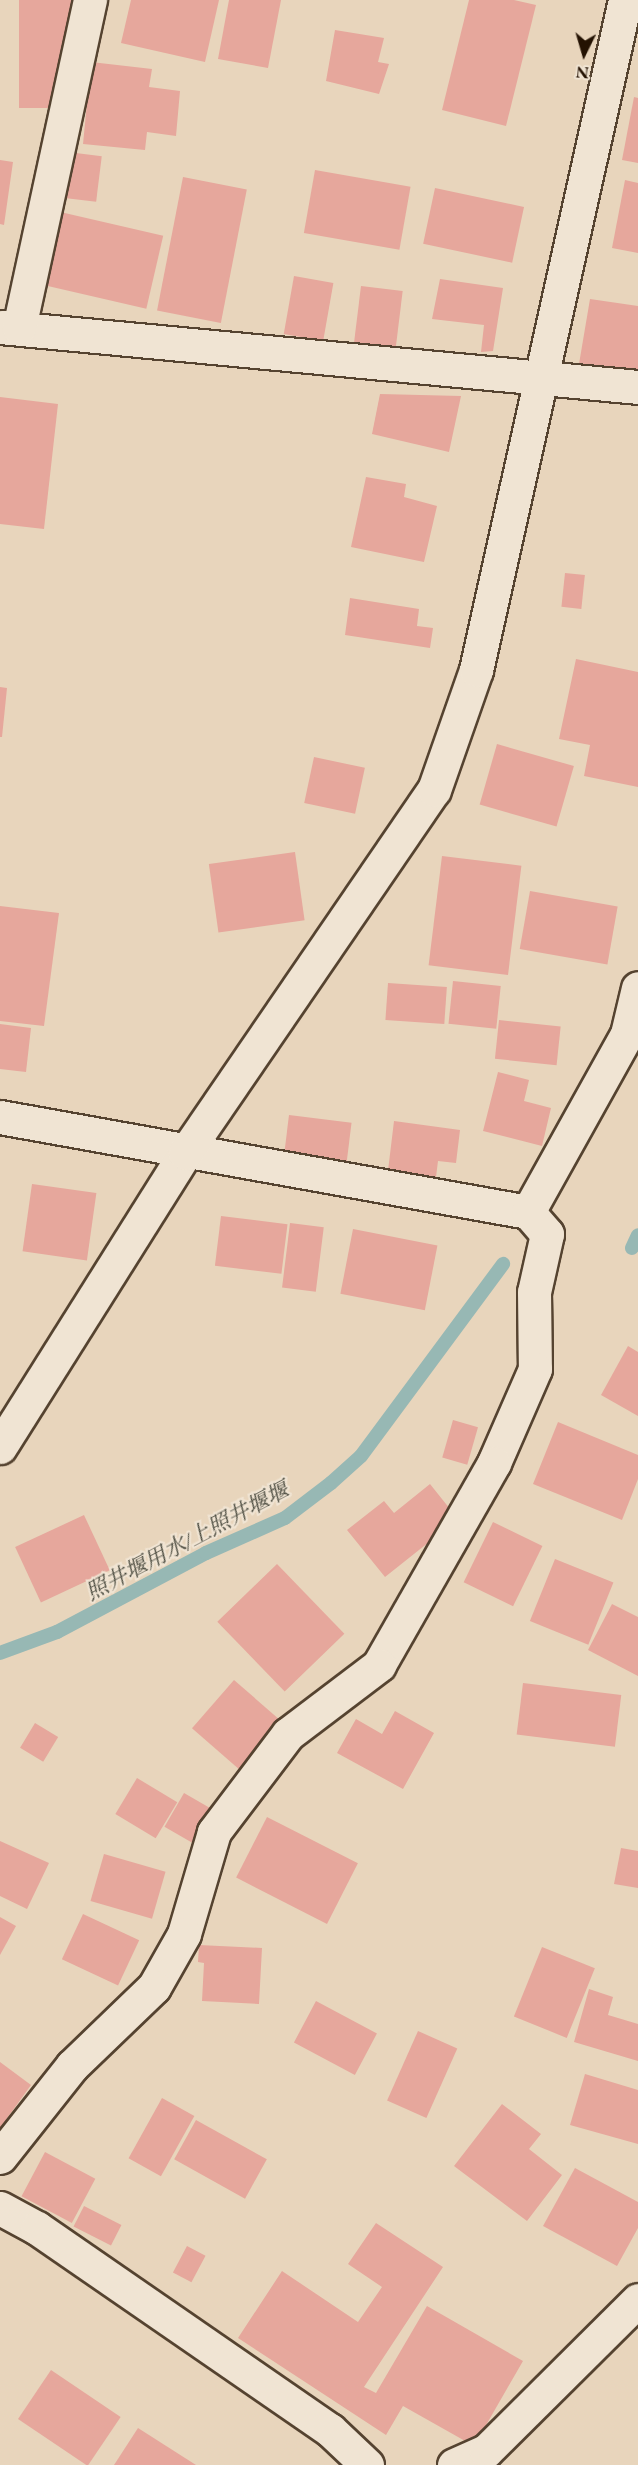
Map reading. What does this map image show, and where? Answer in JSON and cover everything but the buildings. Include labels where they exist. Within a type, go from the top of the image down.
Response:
[{"type":"street","points":[[90,0],[10,328],[638,387]]},
{"type":"street","points":[[0,1447],[185,1153],[434,790],[476,670],[539,377],[625,0]]},
{"type":"street","points":[[528,1212],[627,1034],[638,988]]},
{"type":"street","points":[[0,1117],[185,1153],[234,1158],[528,1212],[547,1234],[534,1292],[535,1369],[494,1463],[379,1665],[288,1734],[214,1832],[184,1934],[154,1987],[72,2066],[0,2157]]},
{"type":"street","points":[[0,2208],[37,2228],[330,2430],[367,2465]]},
{"type":"street","points":[[454,2465],[486,2451],[638,2300]]},
{"type":"waterway","name":"照井堰用水/上照井堰堰","points":[[632,1248],[638,1235]]},
{"type":"waterway","name":"照井堰用水/上照井堰堰","points":[[0,1653],[57,1632],[206,1553],[285,1518],[331,1483],[361,1456],[503,1264]]}]
